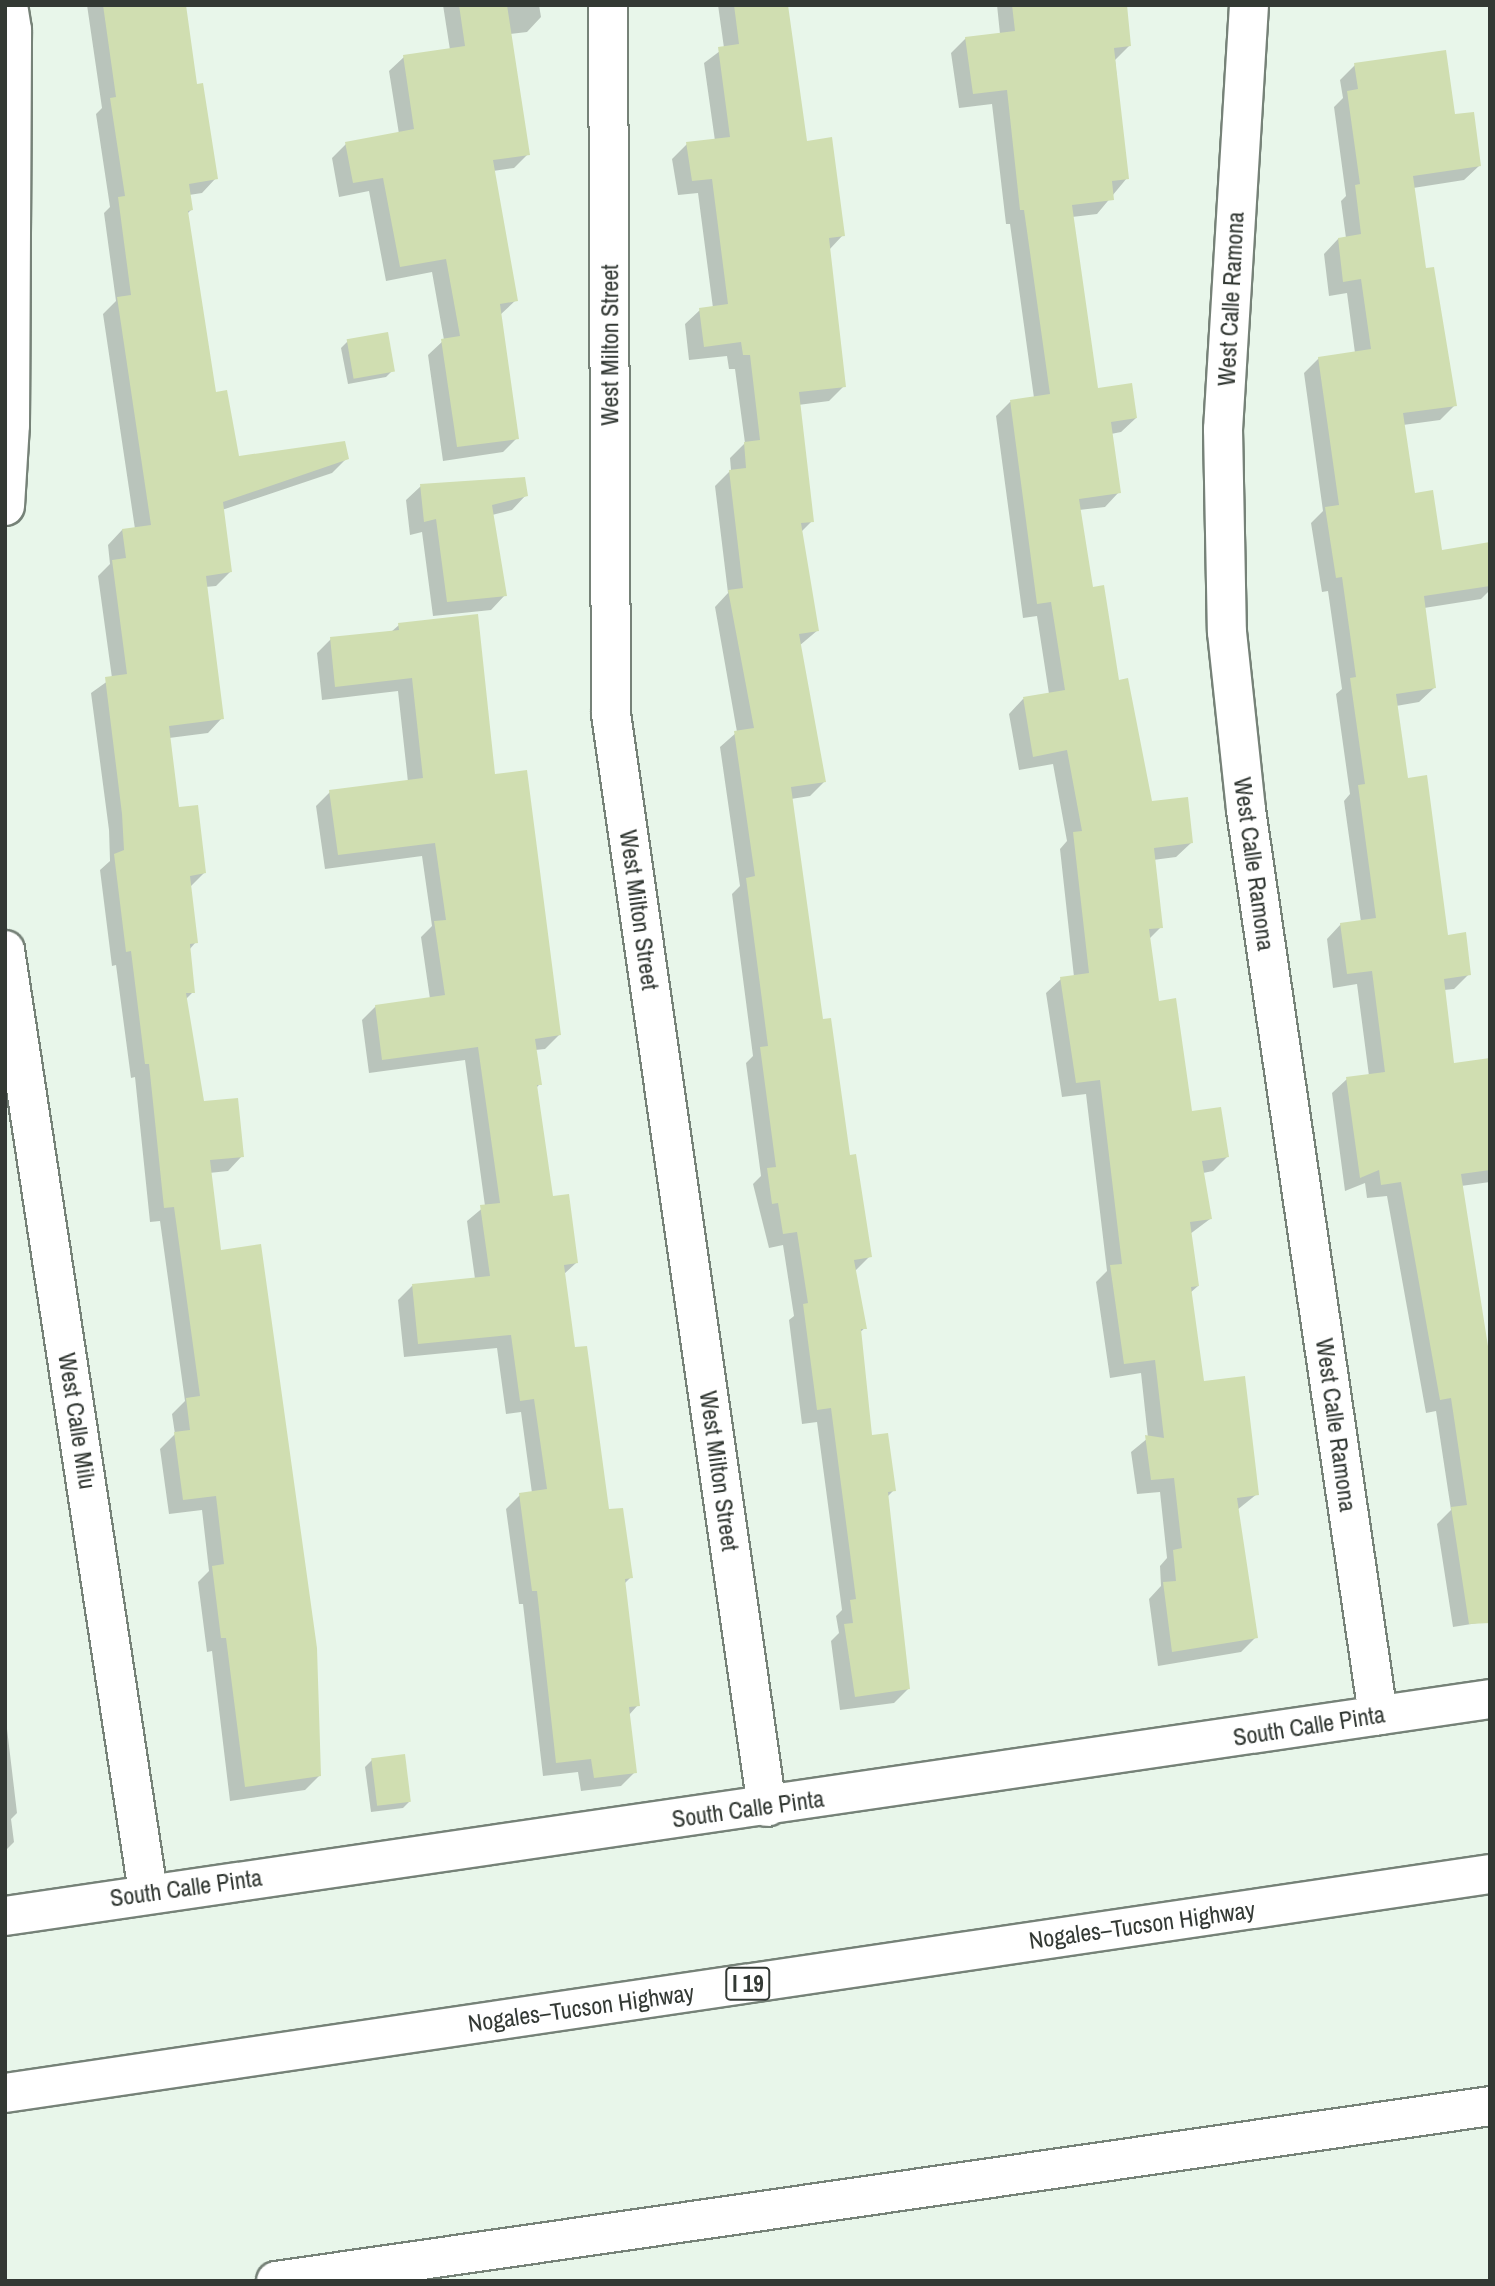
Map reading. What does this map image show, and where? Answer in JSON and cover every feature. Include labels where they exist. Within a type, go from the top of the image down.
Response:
[{"type":"main road","points":[[5,506],[10,425],[12,30],[8,5]]},
{"type":"main road","name":"West Milton Street","points":[[608,5],[611,714],[767,1807]]},
{"type":"main road","name":"West Calle Ramona","points":[[1249,5],[1223,429],[1227,632],[1246,810],[1378,1715]]},
{"type":"main road","name":"West Calle Milu","points":[[5,950],[148,1892]]},
{"type":"main road","name":"South Calle Pinta","points":[[5,1916],[148,1892],[767,1807],[1490,1699]]},
{"type":"main road","name":"Nogales–Tucson Highway","points":[[5,2093],[1490,1874]]},
{"type":"main road","points":[[276,2281],[1490,2106]]},
{"type":"building","points":[[103,5],[186,5],[197,84],[203,83],[218,179],[189,184],[193,210],[188,211],[216,392],[227,390],[239,456],[345,441],[349,459],[223,502],[232,572],[206,576],[224,719],[169,726],[179,807],[198,805],[206,873],[190,876],[198,943],[190,944],[195,993],[186,993],[204,1101],[238,1098],[244,1157],[210,1160],[221,1250],[261,1244],[317,1648],[321,1776],[245,1787],[226,1638],[221,1638],[212,1566],[224,1564],[216,1496],[183,1500],[174,1432],[190,1430],[186,1398],[200,1396],[174,1207],[164,1208],[149,1064],[145,1064],[131,951],[126,952],[114,854],[124,850],[105,677],[127,674],[112,560],[126,558],[122,529],[151,525],[117,297],[131,295],[118,197],[125,196],[110,98],[116,97]]},
{"type":"building","points":[[459,5],[507,5],[530,155],[493,160],[518,301],[500,304],[519,439],[457,447],[441,339],[460,336],[446,259],[400,267],[383,178],[353,183],[345,142],[414,129],[403,55],[465,46]]},
{"type":"building","points":[[734,5],[788,5],[807,141],[832,137],[845,236],[829,238],[846,387],[799,392],[814,522],[801,523],[819,631],[799,634],[826,782],[791,787],[823,1019],[831,1018],[850,1155],[856,1154],[872,1257],[854,1260],[867,1329],[861,1329],[872,1435],[888,1433],[896,1491],[888,1492],[910,1689],[855,1697],[844,1624],[853,1623],[850,1600],[856,1599],[831,1408],[817,1410],[803,1304],[808,1303],[797,1232],[783,1234],[778,1203],[772,1204],[767,1168],[776,1167],[760,1047],[768,1046],[746,878],[755,876],[734,731],[754,728],[728,590],[743,588],[729,470],[746,468],[744,442],[760,440],[750,355],[743,355],[741,342],[704,347],[699,308],[728,304],[712,179],[692,181],[686,142],[730,137],[718,47],[739,44]]},
{"type":"building","points":[[1012,5],[1127,5],[1131,46],[1114,48],[1129,179],[1112,181],[1114,200],[1072,205],[1098,388],[1132,383],[1137,418],[1111,422],[1121,493],[1079,499],[1093,587],[1104,585],[1119,680],[1128,678],[1152,801],[1188,797],[1193,843],[1154,848],[1163,928],[1149,929],[1159,1001],[1176,998],[1192,1111],[1221,1107],[1229,1157],[1202,1161],[1212,1219],[1190,1222],[1199,1286],[1191,1287],[1204,1381],[1245,1376],[1259,1495],[1237,1498],[1258,1638],[1172,1652],[1163,1582],[1176,1581],[1173,1550],[1182,1548],[1174,1478],[1151,1480],[1145,1435],[1164,1438],[1155,1360],[1124,1364],[1110,1265],[1122,1264],[1100,1080],[1076,1083],[1060,977],[1089,973],[1073,832],[1082,831],[1067,750],[1033,757],[1023,697],[1065,690],[1051,602],[1037,604],[1010,400],[1050,394],[1024,210],[1020,210],[1007,90],[973,94],[965,37],[1015,31]]},
{"type":"building","points":[[1446,50],[1455,114],[1474,112],[1481,166],[1413,176],[1426,268],[1434,267],[1457,406],[1403,413],[1415,493],[1433,490],[1442,550],[1490,542],[1490,586],[1424,596],[1436,688],[1396,694],[1408,778],[1427,775],[1448,935],[1466,932],[1471,975],[1444,979],[1454,1063],[1490,1058],[1490,1170],[1461,1174],[1490,1359],[1490,1623],[1469,1624],[1451,1507],[1467,1505],[1451,1398],[1440,1400],[1401,1182],[1381,1185],[1379,1170],[1360,1178],[1346,1077],[1385,1072],[1372,971],[1347,974],[1340,923],[1376,918],[1358,785],[1365,784],[1350,678],[1356,677],[1342,577],[1336,578],[1325,507],[1339,505],[1318,357],[1371,349],[1361,279],[1343,282],[1338,238],[1361,234],[1355,185],[1360,184],[1347,91],[1358,89],[1354,63]]},
{"type":"building","points":[[388,332],[395,371],[354,379],[347,339]]},
{"type":"building","points":[[525,477],[528,496],[492,505],[507,596],[447,602],[436,519],[424,522],[420,484]]},
{"type":"building","points":[[478,614],[495,774],[527,770],[561,1035],[535,1039],[542,1085],[537,1085],[553,1196],[569,1194],[578,1263],[564,1265],[575,1347],[587,1346],[609,1509],[623,1508],[633,1578],[625,1579],[640,1706],[629,1707],[637,1773],[594,1778],[591,1759],[556,1763],[537,1591],[532,1591],[519,1493],[547,1489],[534,1399],[520,1401],[511,1335],[418,1344],[412,1284],[490,1276],[480,1205],[500,1203],[478,1047],[382,1060],[375,1005],[445,995],[434,921],[446,920],[435,843],[338,855],[329,790],[423,778],[412,678],[335,687],[330,637],[399,630],[398,623]]},
{"type":"building","points":[[405,1754],[411,1802],[377,1806],[371,1758]]}]
